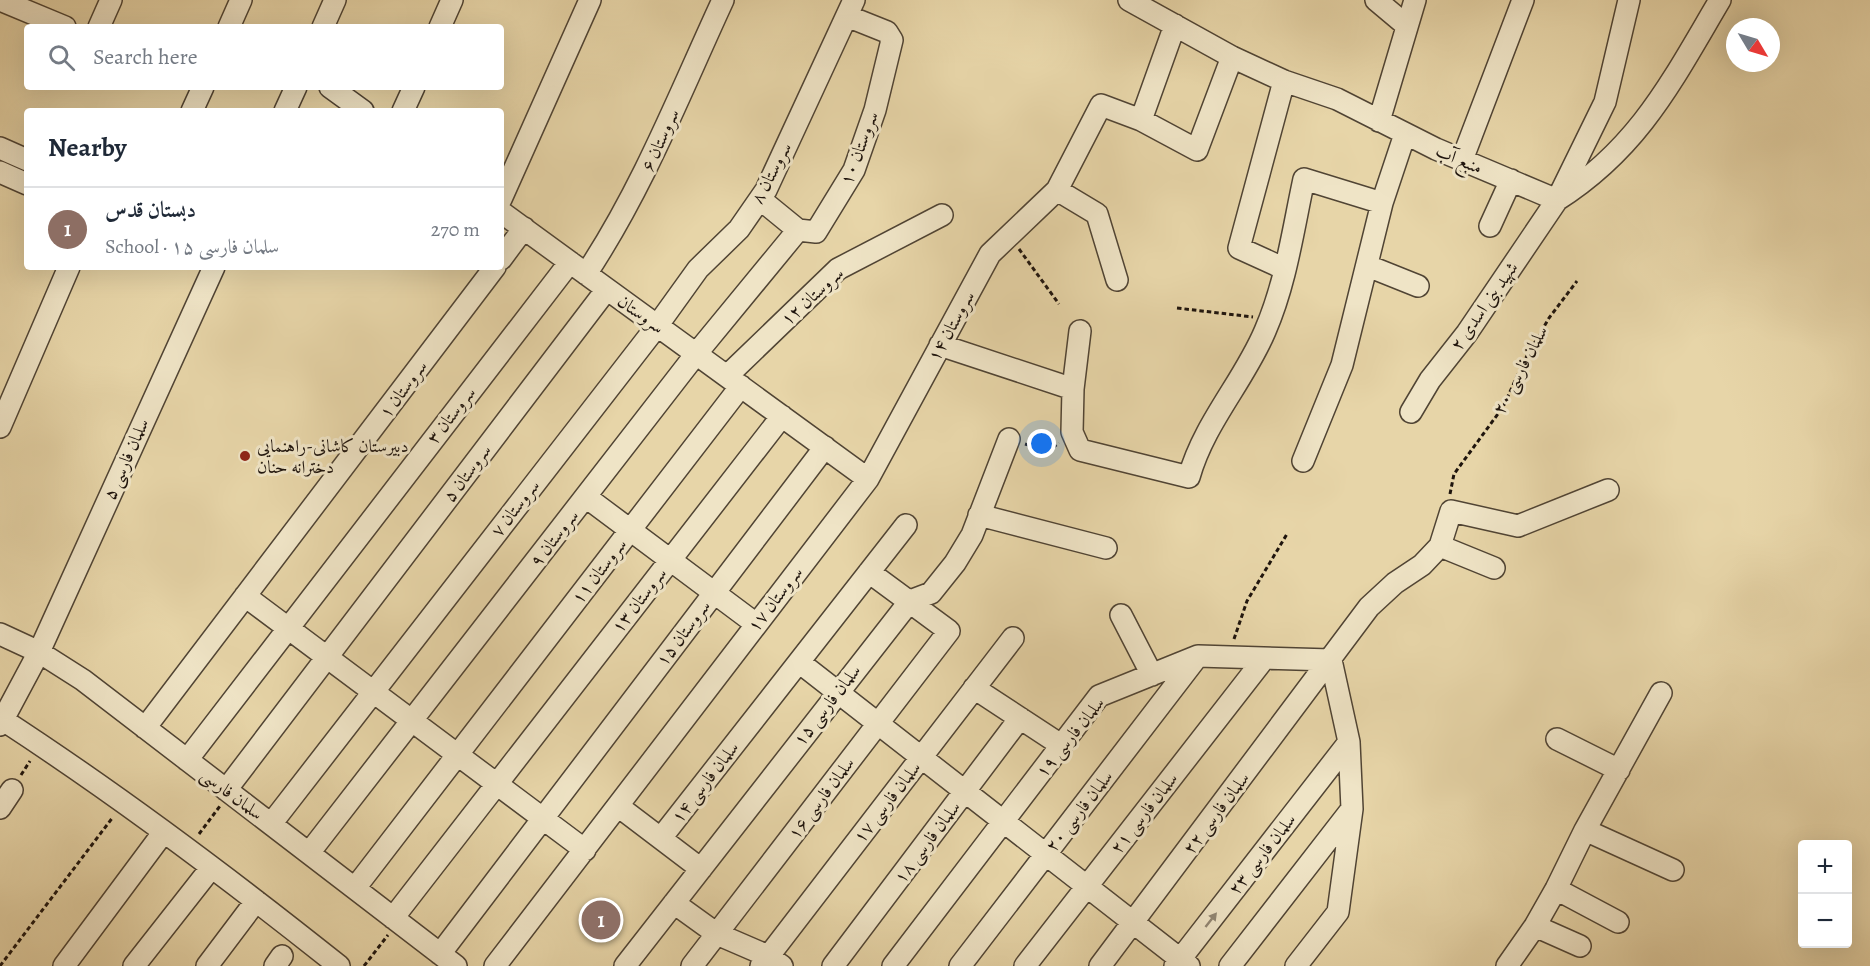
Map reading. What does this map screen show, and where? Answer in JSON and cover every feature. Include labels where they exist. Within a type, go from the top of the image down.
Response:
[{"type":"street","points":[[0,0],[58,24]]},
{"type":"street","points":[[100,24],[111,0]]},
{"type":"street","points":[[230,24],[241,0]]},
{"type":"street","points":[[324,24],[335,0]]},
{"type":"street","points":[[441,24],[452,0]]},
{"type":"street","points":[[504,192],[591,0]]},
{"type":"street","name":"سروستان ۶","points":[[578,268],[613,233],[658,147],[723,0]]},
{"type":"street","name":"منبع آب","points":[[1129,0],[1232,57],[1284,81],[1336,99],[1405,134],[1557,200]]},
{"type":"street","points":[[1376,0],[1407,26]]},
{"type":"street","points":[[1379,121],[1415,0]]},
{"type":"street","points":[[1462,160],[1523,0]]},
{"type":"street","points":[[1557,200],[1605,102],[1629,0]]},
{"type":"street","points":[[1557,200],[1616,156],[1662,99],[1720,0]]},
{"type":"street","name":"سروستان ۸","points":[[657,326],[698,269],[739,229],[760,199],[851,8]]},
{"type":"street","name":"سروستان ۱۰","points":[[798,230],[816,232],[854,170],[875,110],[892,40],[887,32],[851,8]]},
{"type":"street","points":[[1175,25],[1141,120],[1197,150],[1232,57]]},
{"type":"street","points":[[1284,81],[1239,248],[1285,269]]},
{"type":"street","points":[[193,108],[202,90]]},
{"type":"street","points":[[286,108],[295,90]]},
{"type":"street","points":[[334,90],[359,108]]},
{"type":"street","points":[[404,108],[413,90]]},
{"type":"street","name":"سروستان ۱۴","points":[[868,479],[990,254],[1057,190],[1101,105],[1141,120]]},
{"type":"street","points":[[1303,461],[1342,365],[1382,203],[1405,134]]},
{"type":"street","points":[[0,148],[24,159]]},
{"type":"street","points":[[0,172],[24,183]]},
{"type":"street","points":[[1080,331],[1072,389],[1072,432],[1080,450],[1189,477],[1206,435],[1268,323],[1285,269],[1304,179],[1382,203]]},
{"type":"street","points":[[1490,226],[1511,180]]},
{"type":"street","points":[[1057,190],[1097,214],[1117,280]]},
{"type":"street","points":[[696,354],[798,230],[760,199]]},
{"type":"street","name":"شهید بنی اسدی ۲","points":[[1411,412],[1430,380],[1467,333],[1557,200]]},
{"type":"street","name":"سروستان","points":[[504,214],[782,416]]},
{"type":"street","name":"سروستان ۱۲","points":[[734,381],[838,268],[942,215]]},
{"type":"street","points":[[504,255],[524,228]]},
{"type":"street","points":[[1368,266],[1418,286]]},
{"type":"street","name":"سروستان ۳","points":[[187,760],[289,627],[578,268]]},
{"type":"street","points":[[0,427],[68,270]]},
{"type":"street","name":"سلمان فارسی ۵","points":[[1,721],[39,652],[213,270]]},
{"type":"street","name":"سروستان ۱","points":[[145,728],[493,270]]},
{"type":"street","name":"سروستان ۵","points":[[228,791],[607,289]]},
{"type":"street","name":"سروستان ۷","points":[[271,824],[657,326]]},
{"type":"street","points":[[940,345],[1072,389]]},
{"type":"street","name":"سروستان ۹","points":[[309,854],[696,354]]},
{"type":"street","name":"سروستان ۱۱","points":[[355,888],[630,530],[734,381]]},
{"type":"street","points":[[782,416],[868,479]]},
{"type":"street","name":"سروستان ۱۳","points":[[396,920],[496,785],[782,416]]},
{"type":"street","name":"سلمان فارسی ۱۵","points":[[625,966],[910,601],[931,593],[955,563],[972,535],[1009,439]]},
{"type":"street","name":"سروستان ۱۵","points":[[448,960],[542,818],[825,447]]},
{"type":"street","name":"سروستان ۱۷","points":[[618,806],[868,479]]},
{"type":"street","points":[[1296,966],[1338,912],[1352,809],[1349,742],[1331,660],[1369,607],[1395,583],[1422,565],[1440,546],[1451,511],[1518,526],[1608,490]]},
{"type":"street","points":[[586,497],[756,624]]},
{"type":"street","points":[[979,515],[1106,548]]},
{"type":"street","name":"سلمان فارسی ۱۴","points":[[618,806],[661,838],[906,525]]},
{"type":"street","points":[[1440,546],[1494,568]]},
{"type":"street","points":[[870,572],[910,601]]},
{"type":"street","points":[[245,596],[585,850]]},
{"type":"street","name":"سلمان فارسی ۱۶","points":[[692,966],[949,631],[910,601]]},
{"type":"street","points":[[1121,615],[1152,675]]},
{"type":"street","name":"سلمان فارسی","points":[[0,634],[39,652],[83,680],[448,960]]},
{"type":"street","name":"سلمان فارسی ۱۷","points":[[770,963],[921,757],[1013,638]]},
{"type":"street","name":"سلمان فارسی ۱۹","points":[[893,966],[1100,696],[1198,656],[1263,660],[1331,660]]},
{"type":"street","name":"سلمان فارسی ۲۰","points":[[960,966],[1198,656]]},
{"type":"street","name":"سلمان فارسی ۲۱","points":[[1025,966],[1263,660]]},
{"type":"street","name":"سلمان فارسی ۲۲","points":[[1100,966],[1331,660]]},
{"type":"street","points":[[799,662],[1133,922],[1181,964]]},
{"type":"street","points":[[974,688],[1061,745]]},
{"type":"street","points":[[1507,966],[1535,926],[1556,889],[1585,830],[1661,693]]},
{"type":"street","name":"سلمان فارسی ۱۸","points":[[833,966],[1020,718]]},
{"type":"street","points":[[1,721],[41,744],[256,901],[339,966]]},
{"type":"street","points":[[1557,739],[1619,770]]},
{"type":"street","name":"سلمان فارسی ۲۳","points":[[1181,964],[1349,742]]},
{"type":"street","points":[[0,808],[12,790]]},
{"type":"street","points":[[495,966],[618,806]]},
{"type":"street","points":[[1230,966],[1352,809]]},
{"type":"street","points":[[1585,830],[1673,870]]},
{"type":"street","points":[[64,966],[163,833]]},
{"type":"street","points":[[661,838],[701,869]]},
{"type":"street","points":[[134,966],[211,868]]},
{"type":"street","points":[[1556,889],[1617,922]]},
{"type":"street","points":[[207,966],[256,901]]},
{"type":"street","points":[[674,903],[717,934],[770,963]]},
{"type":"street","points":[[1535,926],[1580,946]]},
{"type":"path","points":[[1010,235],[1059,304]]},
{"type":"path","name":"سلمان فارسی ۲۰","points":[[1451,511],[1449,497],[1454,474],[1503,407],[1524,361],[1549,318],[1576,281]]},
{"type":"path","points":[[1177,308],[1253,316],[1268,323]]},
{"type":"path","points":[[1009,439],[1048,452],[1072,432]]},
{"type":"path","points":[[1233,658],[1235,635],[1247,601],[1287,534]]},
{"type":"path","points":[[12,790],[41,744]]},
{"type":"path","points":[[186,850],[228,791]]},
{"type":"path","points":[[0,966],[123,804]]},
{"type":"path","points":[[364,966],[396,920]]},
{"type":"place","name":"دبیرستان کاشانی-راهنمایی دخترانه حنان","points":[[245,456]]},
{"type":"place","name":"دبستان قدس","points":[[601,920]]}]
